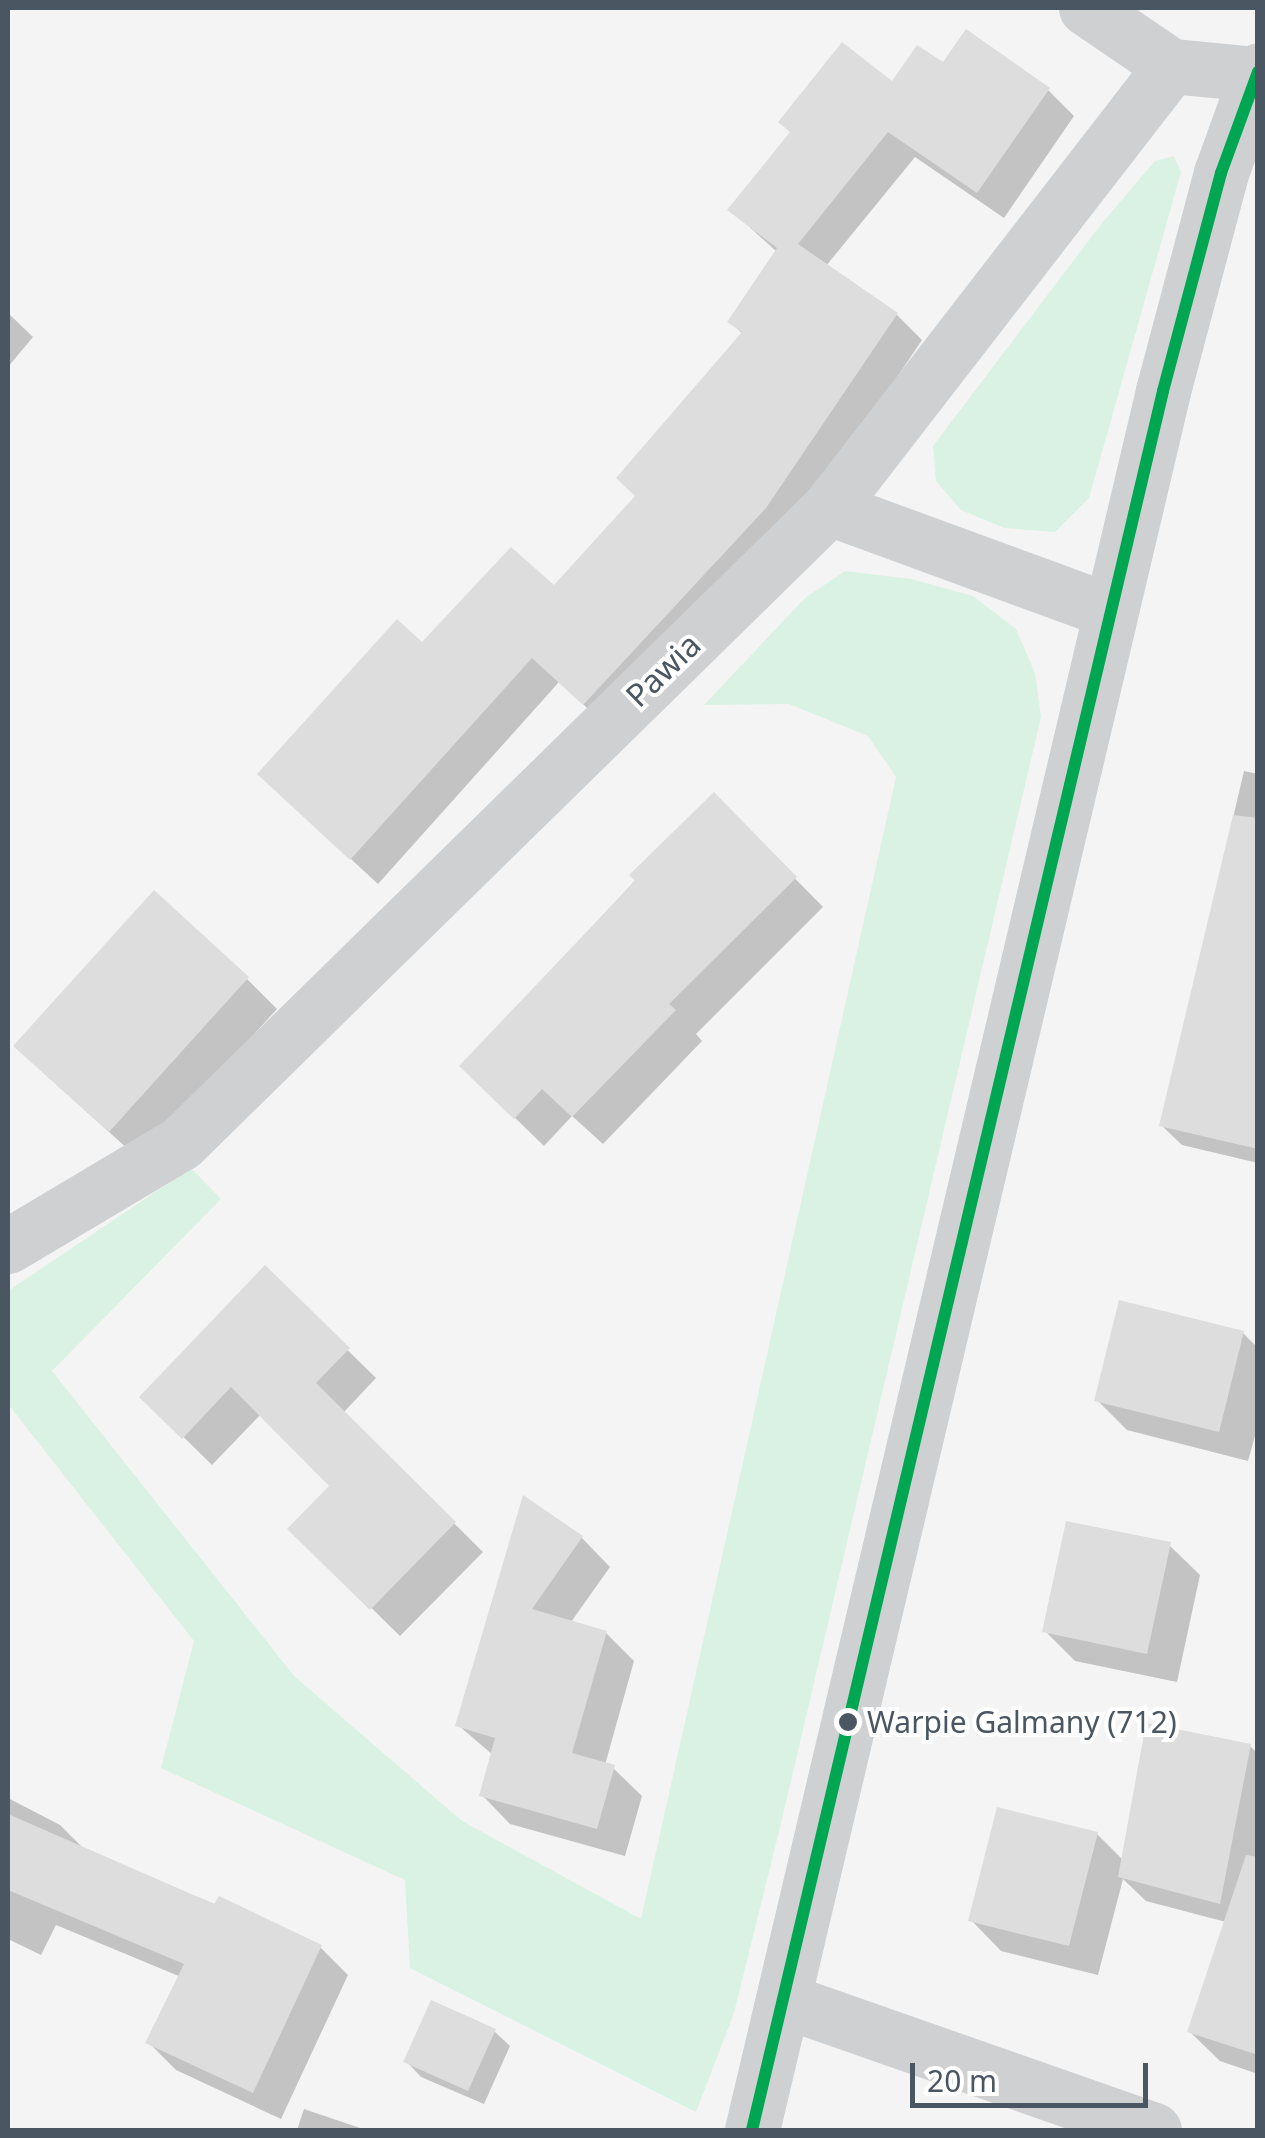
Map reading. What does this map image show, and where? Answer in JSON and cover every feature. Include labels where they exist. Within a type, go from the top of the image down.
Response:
[{"type":"street","points":[[752,2130],[1192,274],[1221,172],[1257,73],[1171,66],[1086,8]]},
{"type":"street","name":"Pawia","points":[[8,1246],[181,1143],[829,508],[1171,66]]},
{"type":"street","points":[[829,508],[1110,611]]},
{"type":"street","points":[[783,2000],[1154,2130]]},
{"type":"green space","points":[[1174,156],[1181,172],[1089,498],[1055,532],[1004,528],[961,510],[936,481],[933,446],[1102,223],[1155,161]]},
{"type":"green space","points":[[845,571],[911,579],[973,596],[1016,629],[1035,673],[1041,717],[782,1819],[734,2013],[696,2112],[410,1968],[405,1880],[161,1768],[194,1641],[8,1404],[8,1291],[191,1168],[221,1199],[52,1371],[294,1676],[462,1821],[641,1919],[896,777],[868,736],[789,704],[704,705],[805,598]]},
{"type":"building","points":[[966,29],[1050,88],[977,193],[888,132],[798,244],[898,313],[766,508],[583,705],[532,658],[350,860],[257,774],[397,619],[422,642],[511,547],[554,585],[635,496],[616,478],[742,332],[727,322],[777,248],[727,210],[790,132],[778,122],[842,42],[892,81],[917,45],[943,62]]},
{"type":"building","points":[[714,792],[797,877],[669,1004],[676,1010],[572,1117],[542,1089],[514,1119],[459,1066],[635,881],[629,875]]},
{"type":"building","points":[[1233,815],[1258,818],[1258,1149],[1159,1126]]},
{"type":"building","points":[[154,890],[249,977],[109,1132],[13,1046]]},
{"type":"building","points":[[265,1265],[350,1348],[316,1383],[456,1522],[370,1610],[287,1529],[329,1486],[231,1387],[182,1439],[139,1397]]},
{"type":"building","points":[[1119,1300],[1244,1331],[1219,1432],[1094,1401]]},
{"type":"building","points":[[523,1495],[583,1536],[532,1609],[607,1631],[572,1753],[615,1765],[597,1829],[479,1796],[495,1738],[455,1726]]},
{"type":"building","points":[[1066,1521],[1171,1542],[1147,1654],[1042,1632]]},
{"type":"building","points":[[1146,1723],[1251,1744],[1220,1904],[1118,1877]]},
{"type":"building","points":[[997,1807],[1098,1832],[1069,1946],[968,1921]]},
{"type":"building","points":[[8,1814],[214,1904],[219,1896],[322,1945],[253,2093],[145,2043],[184,1964],[8,1890]]},
{"type":"building","points":[[1246,1855],[1258,1857],[1258,2055],[1187,2032]]},
{"type":"building","points":[[431,2000],[496,2029],[468,2091],[403,2062]]},
{"type":"transit line","points":[[752,2130],[1163,391],[1221,173],[1258,72]]},
{"type":"place","name":"Warpie Galmany (712)","points":[[848,1722]]}]
